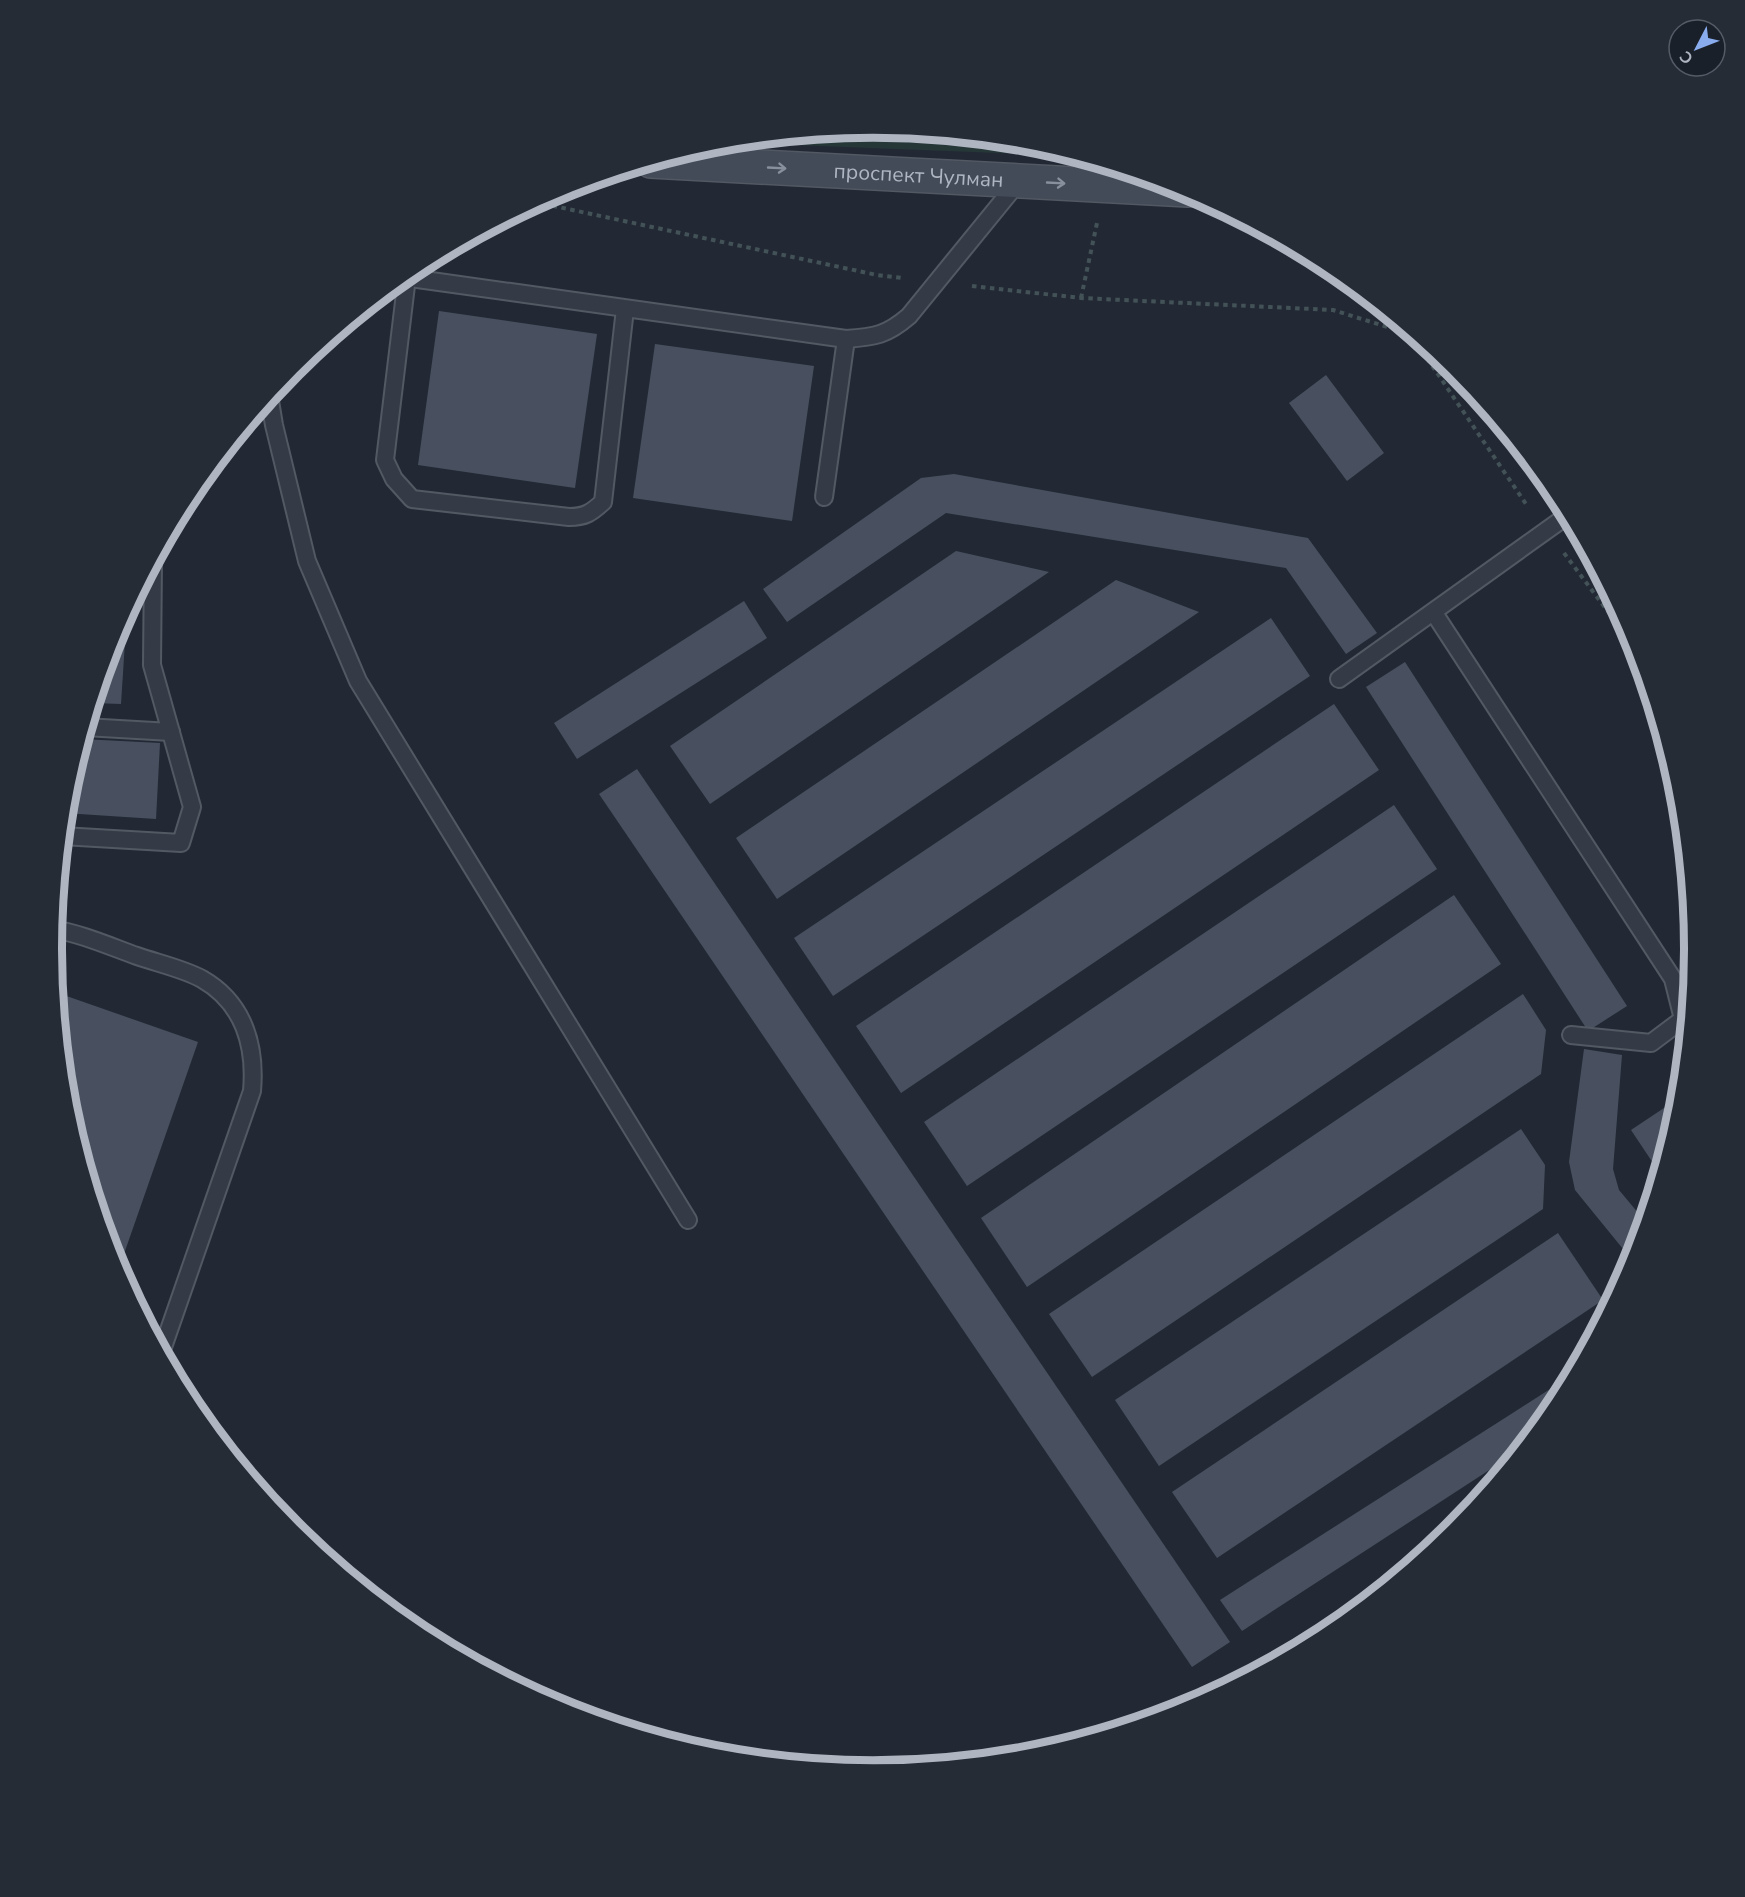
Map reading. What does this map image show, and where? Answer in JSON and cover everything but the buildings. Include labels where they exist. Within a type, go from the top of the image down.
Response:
[{"type":"main road","name":"проспект Чулман","points":[[671,163],[1153,188]]},
{"type":"lane","points":[[416,279],[846,339],[871,337],[893,330],[909,316],[1019,181]]},
{"type":"lane","points":[[404,287],[385,460],[394,479],[412,499],[569,517],[582,517],[592,513],[603,502],[625,309]]},
{"type":"lane","points":[[824,497],[846,339]]},
{"type":"lane","points":[[271,406],[307,561],[358,681],[688,1220]]},
{"type":"lane","points":[[1339,679],[1561,520]]},
{"type":"lane","points":[[69,836],[181,843],[192,807],[152,665],[153,575]]},
{"type":"lane","points":[[1434,613],[1672,979],[1681,1012]]},
{"type":"lane","points":[[93,727],[171,732]]},
{"type":"lane","points":[[62,931],[201,979],[223,995],[241,1020],[251,1044],[254,1068],[252,1090],[164,1343]]},
{"type":"lane","points":[[1571,1035],[1651,1043],[1680,1021]]},
{"type":"path","points":[[1081,298],[1099,214]]},
{"type":"path","points":[[1426,357],[1545,531],[1613,618]]},
{"type":"shaded area","points":[[819,139],[926,139],[978,144],[1037,154],[768,144]]}]
